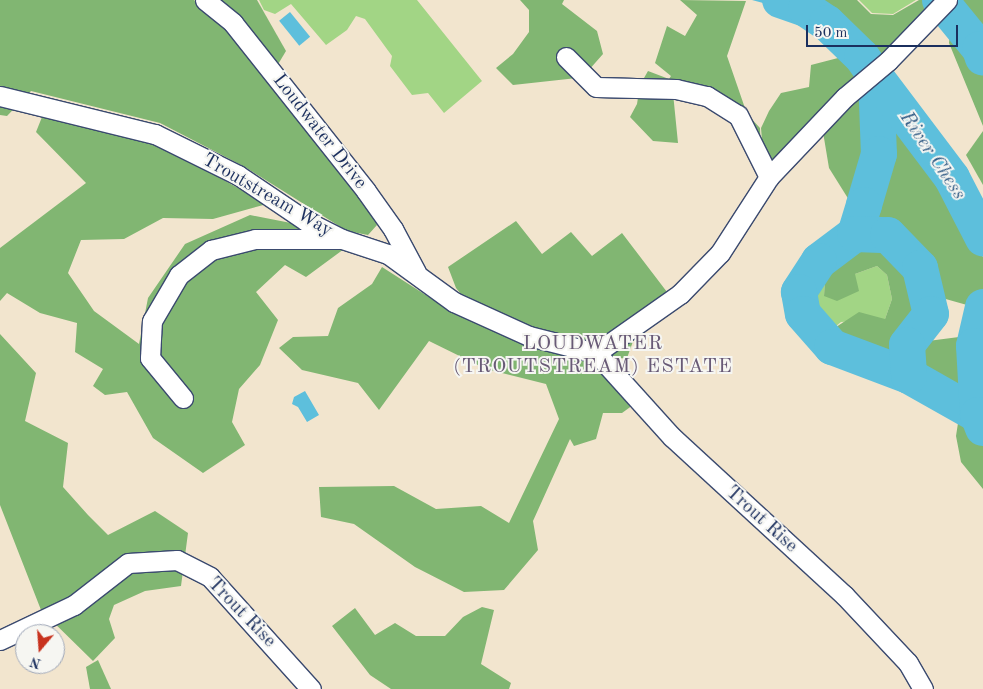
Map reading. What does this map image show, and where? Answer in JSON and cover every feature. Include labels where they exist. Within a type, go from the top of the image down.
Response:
[{"type":"street","name":"Loudwater Drive","points":[[205,0],[233,23],[370,197],[393,228],[419,277]]},
{"type":"street","points":[[596,352],[680,294],[720,253],[769,177],[845,97],[888,61],[928,22],[947,0]]},
{"type":"street","points":[[566,56],[596,87],[676,90],[707,96],[738,115],[769,177]]},
{"type":"street","name":"Troutstream Way","points":[[0,96],[155,134],[238,176],[306,221],[342,239],[388,254],[454,302],[514,330],[596,352]]},
{"type":"street","points":[[183,398],[150,358],[152,321],[178,275],[212,250],[255,239],[342,239]]},
{"type":"street","name":"Trout Rise","points":[[596,352],[672,437],[844,595],[908,663],[923,689]]},
{"type":"street","name":"Trout Rise","points":[[0,640],[74,605],[128,562],[176,560],[210,577],[310,689]]},
{"type":"green space","points":[[0,0],[194,0],[228,29],[373,213],[377,225],[368,235],[347,231],[245,167],[160,123],[31,91],[7,116],[0,115]]},
{"type":"green space","points":[[213,0],[257,0],[286,51],[274,71]]},
{"type":"green space","points":[[259,0],[417,0],[482,81],[444,113],[428,93],[412,95],[390,66],[392,56],[365,19],[356,16],[347,30],[326,45],[291,4],[275,14],[264,10]]},
{"type":"green space","points":[[520,0],[564,0],[562,4],[597,31],[603,54],[588,71],[577,78],[513,85],[496,68],[513,54],[529,32],[529,10]]},
{"type":"green space","points":[[680,0],[746,1],[727,56],[747,114],[760,128],[761,153],[740,112],[673,93],[678,143],[653,141],[630,117],[637,104],[640,85],[648,71],[669,79],[671,76],[655,63],[667,26],[685,36],[697,15]]},
{"type":"green space","points":[[775,0],[857,0],[871,14],[893,15],[919,0],[938,0],[773,164],[763,153],[761,128],[769,111],[781,93],[809,87],[811,65],[838,58],[805,20]]},
{"type":"green space","points":[[859,0],[916,0],[893,14],[872,13]]},
{"type":"green space","points":[[947,0],[983,0],[983,126],[949,43],[953,7]]},
{"type":"green space","points":[[866,88],[935,175],[983,257],[983,489],[961,462],[956,436],[962,397],[918,372],[928,341],[959,337],[967,305],[935,296],[926,257],[891,225],[864,224],[829,168],[823,132]]},
{"type":"green space","points":[[44,112],[152,140],[267,204],[213,219],[163,218],[124,239],[81,240],[68,273],[94,311],[139,344],[148,298],[185,244],[250,215],[301,225],[344,249],[306,277],[285,265],[256,292],[278,320],[260,365],[239,389],[232,422],[245,445],[203,473],[153,438],[127,392],[105,395],[93,386],[103,369],[75,352],[77,323],[40,313],[7,293],[0,301],[0,248],[86,183],[36,132]]},
{"type":"green space","points":[[983,131],[983,185],[966,155]]},
{"type":"green space","points":[[516,221],[542,254],[571,232],[592,256],[622,233],[667,292],[644,311],[627,358],[592,360],[633,405],[622,413],[603,413],[596,439],[574,446],[570,439],[533,521],[538,550],[504,590],[464,592],[415,567],[354,524],[321,517],[319,487],[394,486],[436,509],[481,506],[509,523],[559,419],[546,384],[486,369],[429,341],[379,410],[358,383],[302,370],[279,348],[293,337],[328,336],[338,308],[372,284],[382,267],[446,308],[484,322],[456,288],[448,267]]},
{"type":"green space","points":[[856,242],[888,243],[913,272],[922,302],[916,319],[896,345],[894,362],[861,353],[830,331],[859,312],[885,319],[892,299],[887,275],[877,266],[855,274],[859,291],[837,301],[824,296],[826,263]]},
{"type":"green space","points":[[826,263],[824,296],[855,274],[877,266],[887,275],[892,299],[885,319],[841,322],[830,331],[812,311],[808,295]]},
{"type":"green space","points":[[0,334],[36,373],[25,421],[68,443],[63,487],[108,535],[155,511],[188,533],[181,586],[145,591],[114,605],[109,619],[115,638],[93,661],[65,634],[65,624],[55,624],[41,610],[0,505]]},
{"type":"green space","points":[[482,607],[494,610],[481,664],[511,683],[509,689],[391,689],[370,675],[332,626],[355,608],[375,635],[395,623],[416,636],[445,636],[463,617]]},
{"type":"green space","points":[[98,660],[111,689],[90,689],[86,667]]},
{"type":"water","points":[[752,0],[801,0],[811,4],[869,55],[859,66],[800,13]]},
{"type":"water","points":[[290,12],[310,37],[299,46],[279,21]]},
{"type":"water","points":[[305,391],[319,415],[307,422],[298,407],[292,404],[294,397]]},
{"type":"waterway","name":"River Chess","points":[[780,0],[806,9],[827,23],[862,57],[876,77],[879,154],[864,205],[855,234],[819,261],[799,292],[803,314],[832,347],[909,376],[978,415]]},
{"type":"waterway","name":"River Chess","points":[[940,0],[980,49],[983,58]]},
{"type":"waterway","name":"River Chess","points":[[876,77],[952,178],[983,238]]},
{"type":"waterway","name":"River Chess","points":[[855,234],[888,235],[920,268],[931,314],[907,345],[909,376]]},
{"type":"waterway","name":"River Chess","points":[[983,307],[974,346],[978,415],[983,428]]},
{"type":"district","name":"LOUDWATER (TROUTSTREAM) ESTATE","points":[[593,356]]}]
